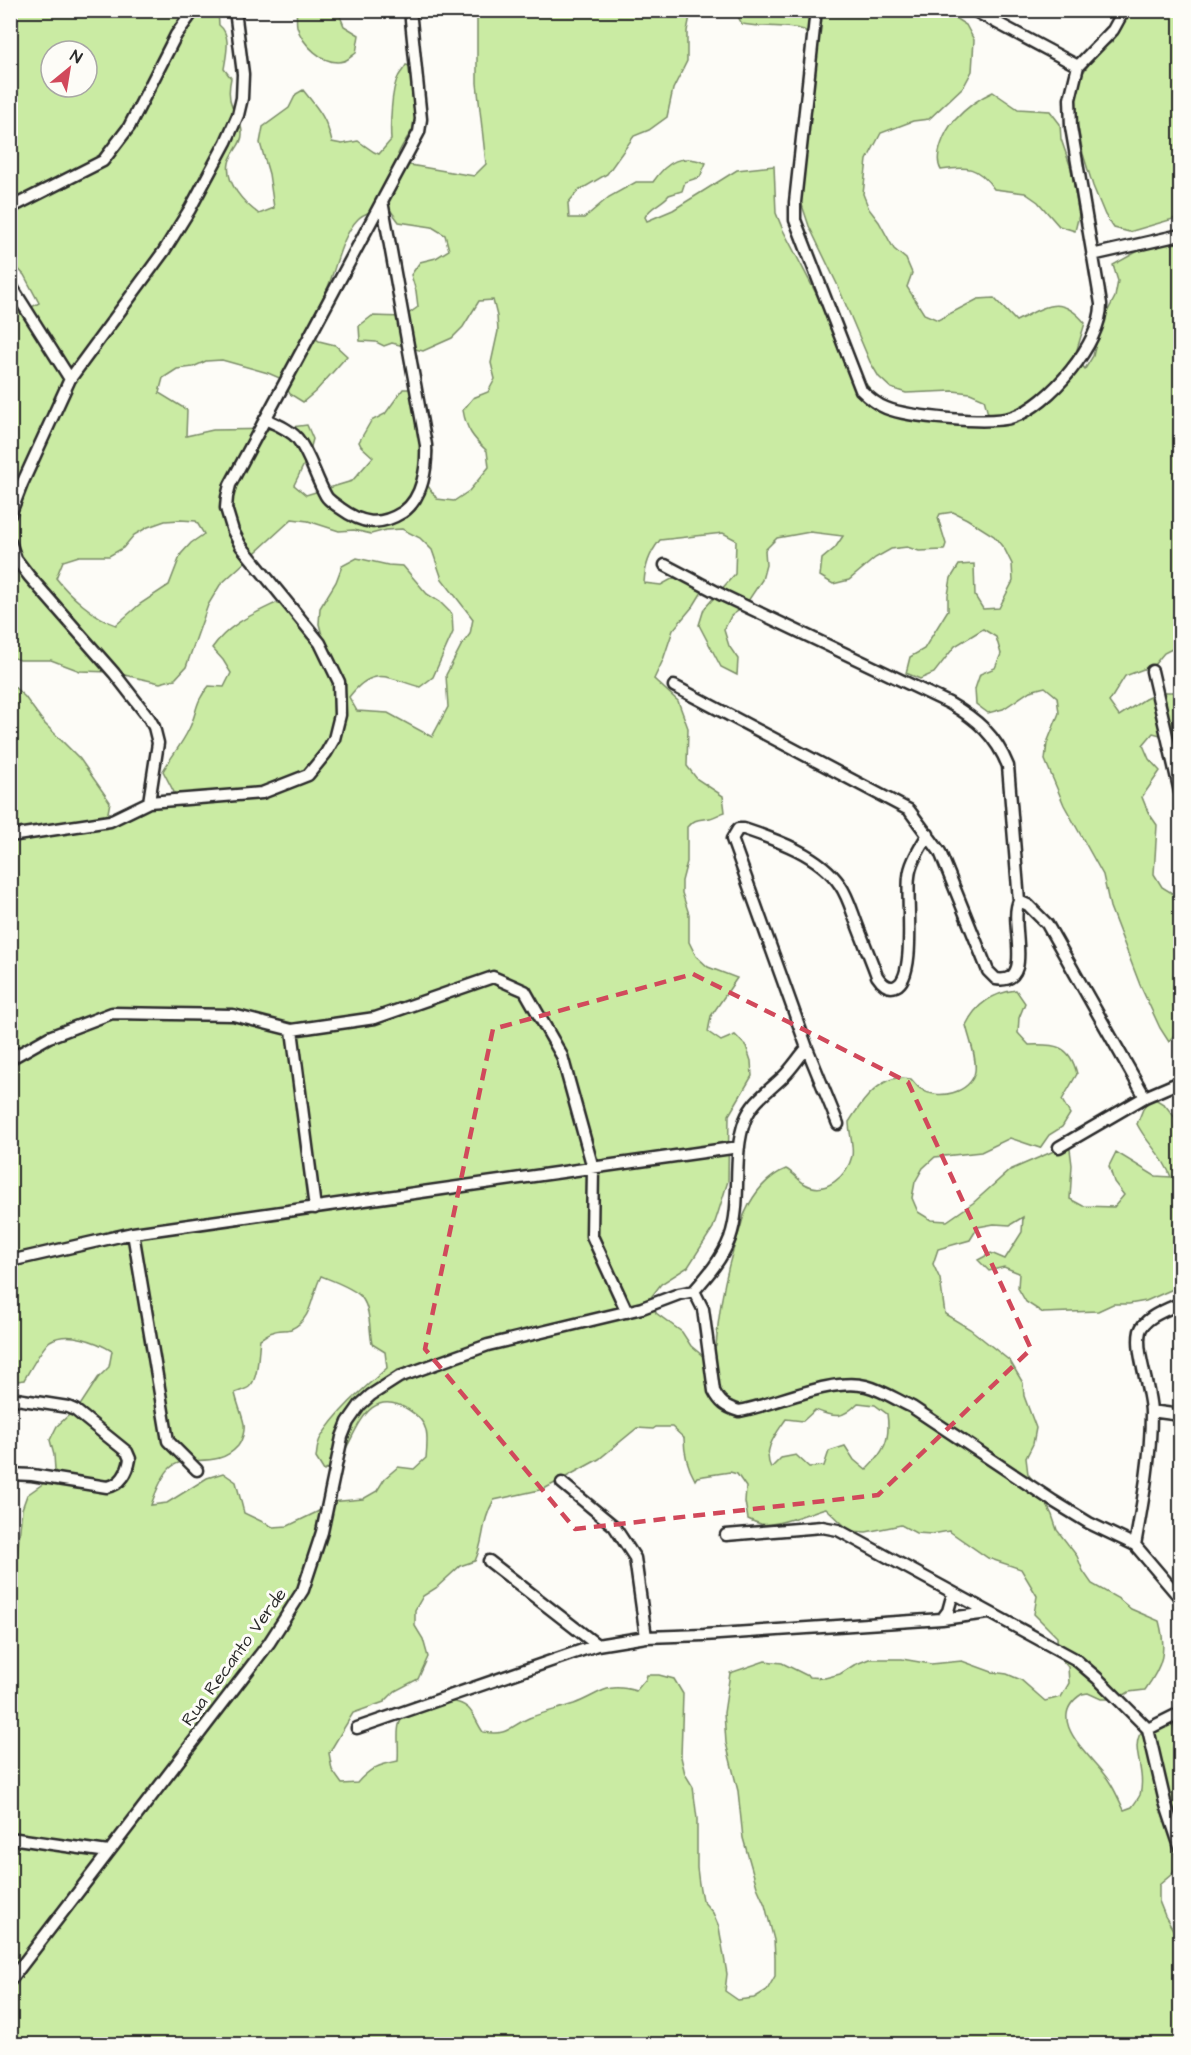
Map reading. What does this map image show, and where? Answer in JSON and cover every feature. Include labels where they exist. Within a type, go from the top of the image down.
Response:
[{"type":"street","points":[[10,208],[107,156],[122,138],[176,35],[194,10]]},
{"type":"street","points":[[10,515],[70,379],[164,251],[190,209],[238,116],[243,75],[235,10]]},
{"type":"street","points":[[10,836],[110,821],[149,802],[262,793],[308,775],[334,739],[340,716],[341,700],[339,682],[331,663],[320,643],[242,546],[229,522],[226,496],[421,124],[410,10]]},
{"type":"street","points":[[816,10],[795,202],[796,229],[861,390],[869,398],[888,409],[913,414],[986,421],[998,421],[1028,410],[1063,380],[1092,340],[1099,324],[1101,304],[1071,127],[1070,99],[1078,66],[1113,30],[1124,10]]},
{"type":"street","points":[[973,10],[1078,66]]},
{"type":"street","points":[[265,419],[283,427],[296,437],[306,452],[328,499],[351,516],[374,523],[384,522],[394,518],[414,502],[424,477],[426,445],[382,201]]},
{"type":"street","points":[[1092,255],[1180,235]]},
{"type":"street","points":[[10,284],[70,379]]},
{"type":"street","points":[[10,542],[16,559],[29,576],[150,718],[158,743],[149,802]]},
{"type":"street","points":[[665,565],[722,595],[949,703],[969,714],[993,737],[1002,750],[1008,766],[1019,901],[1015,917],[1019,962],[1012,976],[1007,979],[996,979],[988,971],[940,852],[909,810],[674,686]]},
{"type":"street","points":[[1152,671],[1177,764],[1180,792]]},
{"type":"street","points":[[838,1124],[807,1048],[732,843],[735,831],[744,829],[786,846],[828,870],[841,885],[877,976],[885,986],[890,987],[899,984],[906,974],[911,922],[909,877],[912,864],[928,834]]},
{"type":"street","points":[[1019,901],[1028,905],[1047,924],[1145,1097]]},
{"type":"street","points":[[10,1059],[49,1037],[112,1013],[232,1016],[292,1030],[375,1018],[492,977],[525,991],[562,1056],[593,1168],[592,1236],[627,1312]]},
{"type":"street","points":[[292,1030],[315,1208]]},
{"type":"street","points":[[807,1048],[784,1076],[749,1110],[739,1147],[734,1216],[730,1238],[720,1257],[694,1291],[703,1309],[714,1391],[720,1402],[728,1408],[739,1411],[753,1409],[829,1386],[865,1385],[912,1407],[1053,1501],[1089,1523],[1136,1545],[1180,1598]]},
{"type":"street","points":[[1059,1147],[1145,1097],[1180,1082]]},
{"type":"street","points":[[10,1261],[133,1233],[739,1147]]},
{"type":"street","points":[[133,1233],[168,1441],[197,1470]]},
{"type":"street","name":"Rua Recanto Verde","points":[[10,1981],[269,1643],[303,1590],[322,1532],[342,1437],[348,1422],[360,1405],[399,1377],[488,1345],[627,1312],[694,1291]]},
{"type":"street","points":[[1136,1545],[1146,1482],[1152,1411],[1140,1346],[1140,1332],[1150,1319],[1180,1303]]},
{"type":"street","points":[[10,1398],[59,1405],[75,1410],[129,1455],[129,1464],[121,1481],[107,1487],[32,1475],[10,1474]]},
{"type":"street","points":[[1152,1411],[1180,1414]]},
{"type":"street","points":[[562,1483],[614,1526],[635,1558],[646,1636]]},
{"type":"street","points":[[726,1535],[831,1528],[1075,1659],[1148,1729],[1180,1847]]},
{"type":"street","points":[[489,1561],[597,1645]]},
{"type":"street","points":[[942,1619],[948,1611],[953,1593]]},
{"type":"street","points":[[357,1728],[597,1645],[646,1636],[704,1635],[942,1619],[988,1613]]},
{"type":"street","points":[[1148,1729],[1180,1713]]},
{"type":"street","points":[[10,1838],[108,1852]]},
{"type":"highlighted area","points":[[693,974],[908,1082],[1031,1349],[878,1495],[575,1529],[425,1349],[493,1029]]},
{"type":"green space","points":[[11,11],[218,11],[219,25],[226,34],[227,40],[224,69],[231,78],[230,99],[242,129],[241,141],[229,163],[230,178],[237,192],[259,214],[274,208],[269,174],[260,143],[263,127],[289,108],[296,94],[303,90],[321,114],[332,142],[342,144],[358,141],[379,154],[391,140],[392,99],[398,77],[406,65],[421,69],[422,96],[426,103],[398,154],[410,165],[474,176],[486,164],[477,83],[477,11],[691,11],[687,31],[687,61],[673,89],[667,117],[649,130],[634,136],[607,174],[578,191],[568,203],[569,218],[584,218],[609,197],[636,182],[653,182],[664,168],[682,159],[706,163],[700,177],[685,182],[682,191],[669,195],[653,208],[645,217],[647,221],[673,210],[737,170],[774,166],[776,213],[783,230],[856,370],[871,391],[881,400],[891,407],[900,409],[939,414],[988,414],[984,399],[970,393],[953,391],[906,393],[891,388],[879,377],[870,362],[837,284],[809,226],[798,193],[812,43],[804,30],[742,24],[735,11],[944,11],[966,25],[974,40],[972,71],[964,86],[929,119],[913,121],[881,133],[867,160],[863,194],[869,209],[894,249],[906,259],[912,273],[907,287],[924,314],[938,320],[978,299],[994,298],[1016,321],[1044,308],[1060,305],[1068,308],[1085,323],[1075,356],[1085,369],[1093,356],[1101,324],[1115,297],[1118,281],[1113,265],[1140,250],[1156,245],[1180,243],[1180,645],[1164,653],[1154,665],[1125,676],[1109,702],[1119,716],[1145,699],[1161,692],[1180,692],[1180,750],[1168,737],[1153,733],[1143,745],[1149,759],[1160,771],[1142,797],[1157,825],[1154,874],[1162,887],[1180,898],[1180,941],[1178,944],[1181,966],[1180,1009],[1178,1023],[1169,1042],[1140,985],[1110,907],[1103,875],[1064,805],[1045,760],[1047,743],[1059,713],[1057,697],[1045,687],[1030,691],[1003,709],[988,713],[976,704],[975,689],[980,674],[995,668],[1001,654],[996,637],[983,629],[955,646],[934,673],[920,679],[906,673],[910,657],[924,649],[948,610],[951,578],[959,565],[974,564],[975,596],[983,609],[999,608],[1013,581],[1012,564],[994,536],[953,512],[940,514],[938,518],[946,544],[944,550],[919,551],[907,547],[891,549],[875,558],[849,580],[833,584],[820,576],[822,559],[835,548],[843,536],[810,532],[777,538],[765,550],[766,565],[762,580],[744,607],[731,616],[724,630],[729,646],[738,659],[737,675],[721,667],[699,625],[704,609],[735,574],[736,540],[723,533],[660,540],[648,560],[644,583],[661,585],[688,570],[702,577],[702,592],[673,630],[654,679],[678,701],[688,728],[687,766],[697,779],[723,796],[725,812],[695,821],[687,827],[687,862],[682,881],[682,893],[689,914],[689,942],[696,956],[708,967],[737,978],[711,1016],[708,1032],[721,1041],[735,1035],[746,1046],[751,1061],[752,1076],[729,1115],[728,1181],[713,1228],[688,1267],[661,1284],[652,1296],[656,1313],[682,1332],[691,1346],[703,1356],[716,1346],[727,1272],[744,1215],[757,1192],[773,1176],[786,1169],[813,1187],[834,1182],[846,1170],[852,1156],[849,1122],[868,1096],[888,1080],[911,1079],[928,1093],[936,1094],[953,1093],[968,1085],[975,1066],[966,1025],[980,1005],[999,994],[1016,990],[1025,1003],[1019,1018],[1018,1033],[1029,1045],[1054,1046],[1066,1052],[1070,1057],[1077,1074],[1062,1100],[1070,1114],[1062,1127],[1049,1135],[1040,1148],[1010,1138],[981,1152],[935,1157],[923,1168],[915,1182],[912,1198],[918,1212],[931,1220],[947,1221],[973,1203],[1010,1170],[1054,1151],[1070,1149],[1072,1165],[1070,1199],[1083,1206],[1114,1207],[1124,1195],[1114,1182],[1109,1166],[1116,1152],[1155,1176],[1171,1177],[1164,1162],[1137,1124],[1143,1109],[1152,1097],[1165,1105],[1180,1124],[1180,1286],[1146,1301],[1113,1304],[1098,1311],[1043,1313],[1026,1302],[1018,1288],[1019,1273],[1004,1267],[989,1271],[978,1260],[991,1253],[1005,1259],[1022,1232],[1023,1217],[1010,1225],[994,1224],[978,1227],[970,1240],[938,1249],[933,1264],[940,1279],[945,1314],[970,1329],[1010,1361],[1023,1383],[1024,1396],[1036,1428],[1033,1444],[1026,1458],[1028,1474],[1038,1487],[1057,1530],[1077,1556],[1092,1584],[1119,1599],[1131,1609],[1159,1621],[1163,1641],[1162,1657],[1156,1673],[1145,1690],[1129,1692],[1118,1699],[1101,1699],[1088,1693],[1082,1694],[1071,1704],[1067,1715],[1074,1738],[1109,1781],[1124,1810],[1132,1807],[1140,1795],[1142,1782],[1137,1748],[1138,1738],[1143,1730],[1153,1724],[1171,1719],[1180,1741],[1180,1814],[1172,1829],[1179,1861],[1172,1874],[1159,1885],[1159,1901],[1180,1942],[1180,2044],[37,2044],[11,2037],[11,1577],[17,1558],[22,1509],[27,1495],[44,1483],[55,1470],[50,1440],[57,1426],[81,1404],[98,1378],[109,1367],[112,1351],[82,1338],[57,1338],[43,1348],[24,1380],[11,1382],[10,683],[25,697],[44,723],[80,759],[110,802],[107,818],[178,800],[163,771],[186,735],[204,692],[209,686],[224,687],[231,673],[212,648],[225,633],[249,616],[276,603],[292,609],[307,638],[323,639],[319,624],[320,608],[336,582],[342,566],[357,558],[403,566],[427,594],[440,602],[452,614],[453,632],[433,677],[420,687],[390,678],[374,677],[358,687],[349,697],[357,711],[388,713],[432,737],[448,707],[446,675],[470,634],[473,619],[442,579],[432,550],[420,538],[402,529],[371,534],[354,530],[339,531],[308,521],[292,519],[220,585],[208,605],[186,667],[175,679],[160,683],[111,672],[80,671],[51,660],[20,660],[11,657],[11,311],[25,311],[39,303],[24,275],[11,261]],"holes":[[[388,207],[399,222],[432,227],[445,235],[449,250],[436,258],[420,262],[411,275],[418,307],[404,317],[372,316],[359,326],[360,341],[376,342],[384,346],[392,343],[423,351],[452,338],[463,327],[479,301],[493,300],[498,331],[491,363],[495,379],[488,392],[473,398],[463,410],[471,433],[487,451],[489,467],[469,491],[454,501],[437,499],[428,486],[433,451],[426,436],[419,389],[403,389],[385,414],[371,421],[359,442],[373,457],[352,481],[306,495],[294,485],[309,454],[313,439],[307,425],[275,429],[213,430],[186,436],[187,410],[159,393],[163,378],[177,369],[193,367],[206,361],[222,360],[282,379],[290,394],[303,402],[347,356],[335,345],[319,341],[306,333],[328,287],[352,226],[368,213]],[[165,521],[196,521],[204,534],[181,554],[169,585],[140,604],[116,625],[83,605],[56,578],[63,561],[79,556],[109,556],[123,548],[134,535]],[[321,1276],[349,1288],[362,1298],[368,1314],[372,1344],[385,1352],[387,1368],[360,1392],[326,1429],[320,1439],[316,1458],[324,1471],[334,1465],[365,1415],[373,1407],[383,1403],[394,1404],[409,1410],[421,1420],[427,1437],[426,1458],[414,1469],[398,1467],[385,1478],[377,1491],[363,1499],[330,1502],[317,1512],[288,1526],[273,1527],[244,1513],[236,1482],[223,1473],[207,1478],[167,1503],[151,1505],[161,1481],[170,1468],[177,1463],[220,1458],[238,1446],[244,1427],[235,1393],[247,1388],[255,1378],[260,1339],[271,1333],[291,1329],[304,1319]],[[858,1403],[875,1405],[887,1414],[888,1431],[885,1445],[866,1470],[854,1460],[845,1446],[829,1451],[824,1466],[809,1467],[796,1455],[781,1458],[771,1468],[769,1449],[774,1436],[786,1419],[803,1421],[815,1410],[838,1416]],[[672,1427],[684,1438],[686,1460],[695,1480],[697,1477],[730,1472],[737,1474],[746,1487],[745,1502],[748,1519],[756,1523],[775,1523],[826,1508],[850,1531],[866,1532],[901,1525],[916,1533],[932,1534],[949,1531],[988,1558],[1021,1569],[1037,1596],[1034,1614],[1057,1637],[1058,1655],[1068,1667],[1069,1683],[1061,1697],[1045,1701],[1021,1680],[962,1661],[931,1664],[902,1659],[869,1659],[840,1674],[825,1678],[810,1677],[782,1663],[765,1661],[730,1673],[724,1713],[726,1743],[738,1791],[743,1838],[774,1940],[775,1976],[767,1990],[754,1998],[738,2000],[725,1991],[727,1974],[719,1927],[713,1913],[702,1900],[697,1868],[697,1819],[693,1787],[685,1774],[681,1757],[683,1694],[674,1679],[647,1675],[636,1691],[617,1688],[604,1690],[574,1704],[529,1718],[499,1733],[483,1732],[468,1708],[462,1704],[448,1701],[428,1703],[414,1701],[399,1724],[398,1761],[375,1768],[357,1783],[342,1784],[332,1770],[329,1753],[353,1713],[384,1702],[395,1691],[418,1679],[428,1657],[423,1639],[415,1626],[415,1610],[423,1596],[436,1588],[460,1566],[475,1561],[487,1516],[494,1500],[544,1489],[599,1459],[637,1428]]]},
{"type":"green space","points":[[296,11],[338,11],[344,26],[359,35],[356,53],[346,60],[336,62],[321,57],[308,46],[299,33]]},
{"type":"green space","points":[[1129,11],[1180,11],[1180,217],[1129,232],[1114,228],[1105,215],[1083,154],[1074,106],[1080,77],[1098,51],[1112,42]]},
{"type":"green space","points":[[993,92],[1018,109],[1050,111],[1060,124],[1061,139],[1071,168],[1079,215],[1075,231],[1059,226],[1038,202],[1025,193],[994,189],[983,176],[971,169],[941,170],[939,151],[951,125],[972,104]]}]
